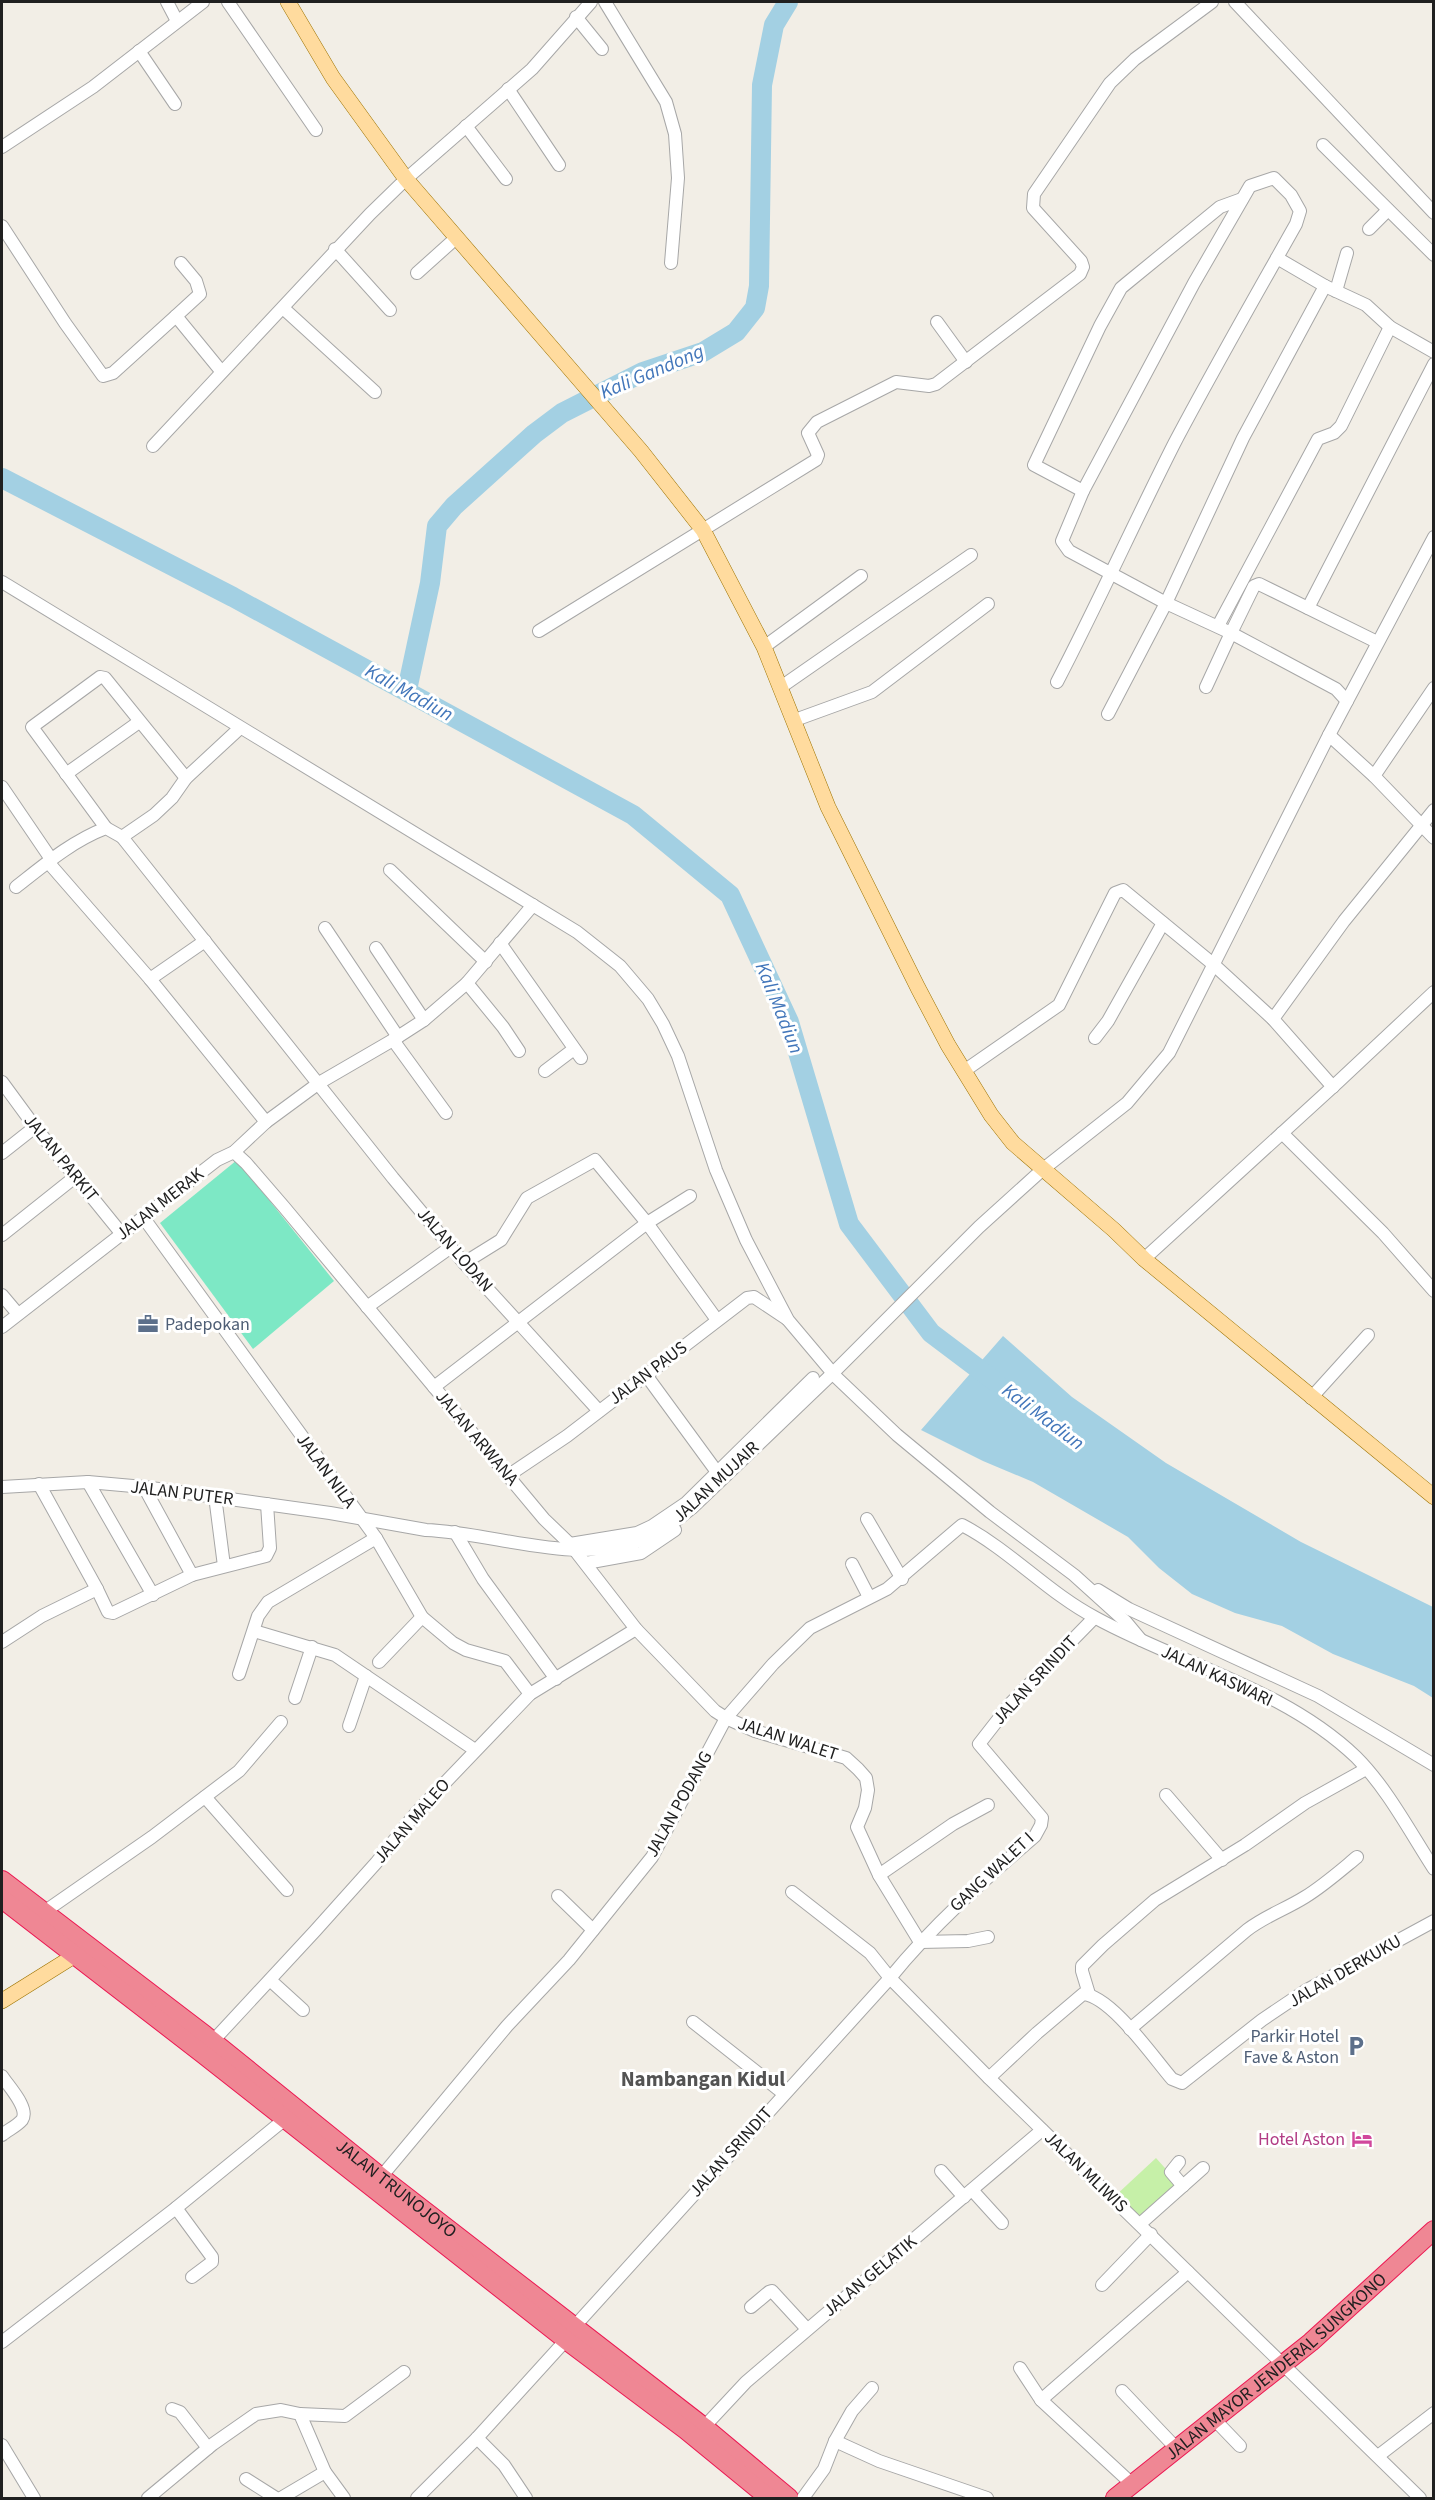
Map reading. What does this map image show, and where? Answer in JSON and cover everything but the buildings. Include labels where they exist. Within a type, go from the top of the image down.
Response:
[{"type":"highway","name":"JALAN TRUNOJOYO","points":[[2,1880],[12,1901],[74,1956],[570,2334],[704,2427],[789,2499]]},
{"type":"highway","name":"JALAN TRUNOJOYO","points":[[12,1901],[44,1912],[381,2177],[495,2263],[570,2334],[769,2499]]},
{"type":"highway","name":"JALAN MAYOR JENDERAL SUNGKONO","points":[[1115,2499],[1342,2316],[1434,2230]]},
{"type":"main road","points":[[288,2],[333,78],[406,179],[571,369],[703,530],[764,647],[828,807],[918,988],[963,1071],[991,1115],[1013,1143],[1114,1230],[1144,1259],[1434,1497]]},
{"type":"main road","points":[[2,2001],[74,1956]]},
{"type":"street","points":[[166,2],[177,21]]},
{"type":"street","points":[[2,147],[93,87],[203,2]]},
{"type":"street","points":[[228,2],[316,130]]},
{"type":"street","points":[[153,446],[336,249],[406,179],[532,69],[591,2]]},
{"type":"street","points":[[605,2],[666,102],[675,134],[678,178],[671,262]]},
{"type":"street","points":[[539,631],[816,460],[818,455],[808,433],[817,422],[896,381],[929,386],[936,384],[1080,274],[1083,267],[1080,261],[1033,208],[1034,194],[1110,82],[1135,59],[1212,2]]},
{"type":"street","points":[[1236,2],[1434,213]]},
{"type":"street","points":[[576,17],[602,49]]},
{"type":"street","points":[[139,51],[175,104]]},
{"type":"street","points":[[508,89],[559,165]]},
{"type":"street","points":[[466,126],[506,179]]},
{"type":"street","points":[[1323,145],[1434,255]]},
{"type":"street","points":[[1058,682],[1113,573],[1125,542],[1176,441],[1296,224],[1300,211],[1291,195],[1274,178],[1250,186],[1242,199],[1194,283],[1083,491],[1062,541],[1069,551],[1113,573],[1166,603],[1218,626],[1336,689],[1347,701]]},
{"type":"street","points":[[1083,491],[1034,465],[1100,326],[1121,288],[1220,207],[1242,199]]},
{"type":"street","points":[[1369,230],[1388,210]]},
{"type":"street","points":[[2,226],[65,323],[103,375],[113,374],[200,294],[196,281],[181,263]]},
{"type":"street","points":[[417,273],[456,238]]},
{"type":"street","points":[[336,249],[390,310]]},
{"type":"street","points":[[1108,714],[1166,603],[1244,438],[1331,288],[1347,253]]},
{"type":"street","points":[[1277,258],[1366,305],[1390,327],[1434,352]]},
{"type":"street","points":[[283,308],[375,392]]},
{"type":"street","points":[[177,316],[221,371]]},
{"type":"street","points":[[937,322],[966,362]]},
{"type":"street","points":[[1218,626],[1318,439],[1334,433],[1341,426],[1390,327]]},
{"type":"street","points":[[1308,608],[1434,364]]},
{"type":"street","name":"JALAN MUJAIR","points":[[361,1519],[426,1530],[573,1548],[628,1544],[653,1535],[692,1508],[1042,1170],[1127,1103],[1169,1053],[1213,964],[1244,908],[1329,735],[1434,537]]},
{"type":"street","points":[[781,687],[971,555]]},
{"type":"street","points":[[764,647],[861,576]]},
{"type":"street","points":[[2,582],[577,932],[620,966],[648,999],[678,1056],[716,1170],[746,1240],[788,1320],[834,1372],[897,1435],[953,1483],[1074,1575],[1126,1622],[1141,1640]]},
{"type":"street","points":[[1206,687],[1254,585],[1259,584],[1377,642]]},
{"type":"street","points":[[795,720],[872,692],[988,604]]},
{"type":"street","points":[[186,778],[105,678],[100,677],[32,726],[106,828],[122,837],[154,815],[172,798],[186,778],[240,728]]},
{"type":"street","points":[[1374,776],[1434,688]]},
{"type":"street","points":[[66,774],[139,722]]},
{"type":"street","points":[[1329,735],[1374,776],[1434,838]]},
{"type":"street","points":[[2,787],[50,860],[266,1122]]},
{"type":"street","points":[[1273,1019],[1344,921],[1434,810]]},
{"type":"street","points":[[16,888],[50,860],[90,834],[106,828]]},
{"type":"street","name":"JALAN LODAN","points":[[122,837],[464,1263],[599,1411]]},
{"type":"street","points":[[390,870],[486,962]]},
{"type":"street","points":[[963,1071],[1059,1005],[1117,891],[1123,890],[1213,964],[1273,1019],[1333,1087]]},
{"type":"street","name":"JALAN MERAK","points":[[2,1327],[217,1160],[234,1152],[266,1122],[319,1083],[424,1020],[486,962],[533,905]]},
{"type":"street","points":[[1095,1038],[1108,1021],[1163,923]]},
{"type":"street","points":[[325,928],[446,1113]]},
{"type":"street","points":[[150,979],[205,941]]},
{"type":"street","points":[[500,943],[578,1054],[545,1071]]},
{"type":"street","points":[[376,948],[424,1020]]},
{"type":"street","points":[[466,983],[503,1027],[519,1051]]},
{"type":"street","points":[[1144,1259],[1434,992]]},
{"type":"street","name":"JALAN PARKIT","points":[[2,1083],[34,1127],[121,1233]]},
{"type":"street","points":[[2,1153],[34,1127]]},
{"type":"street","points":[[1282,1133],[1383,1233],[1434,1291]]},
{"type":"street","name":"JALAN ARWANA","points":[[234,1152],[246,1163],[544,1519],[586,1563],[636,1629],[698,1695],[726,1718]]},
{"type":"street","points":[[464,1263],[501,1240],[527,1198],[595,1160],[647,1223],[717,1320]]},
{"type":"street","points":[[2,1235],[75,1177]]},
{"type":"street","points":[[434,1387],[647,1223],[690,1196]]},
{"type":"street","name":"JALAN NILA","points":[[142,1217],[376,1538],[422,1617],[453,1643],[466,1650],[505,1661],[530,1694]]},
{"type":"street","points":[[367,1307],[451,1247]]},
{"type":"street","points":[[2,1295],[18,1314]]},
{"type":"street","name":"JALAN PAUS","points":[[509,1475],[646,1376],[741,1302],[753,1297],[788,1320]]},
{"type":"street","points":[[1311,1398],[1368,1335]]},
{"type":"street","points":[[646,1376],[717,1472]]},
{"type":"street","points":[[573,1548],[637,1533],[652,1526],[686,1503],[813,1378]]},
{"type":"street","points":[[586,1563],[641,1553],[654,1546],[699,1512],[824,1389]]},
{"type":"street","points":[[88,1482],[153,1595]]},
{"type":"street","name":"JALAN PUTER","points":[[2,1487],[88,1482],[215,1496],[361,1519]]},
{"type":"street","points":[[39,1484],[108,1612],[111,1613],[192,1575],[268,1554],[267,1504]]},
{"type":"street","points":[[144,1487],[192,1575]]},
{"type":"street","points":[[215,1496],[224,1566]]},
{"type":"street","points":[[867,1519],[902,1579]]},
{"type":"street","name":"JALAN PODANG","points":[[381,2177],[507,2026],[569,1960],[652,1857],[726,1718],[810,1628],[887,1590],[962,1525]]},
{"type":"street","name":"JALAN KASWARI","points":[[962,1525],[1094,1618],[1201,1665],[1287,1708],[1329,1736],[1366,1769],[1434,1869]]},
{"type":"street","points":[[455,1532],[483,1579],[556,1679]]},
{"type":"street","points":[[239,1674],[258,1617],[268,1602],[376,1538]]},
{"type":"street","points":[[852,1564],[869,1597]]},
{"type":"street","points":[[1074,1575],[1129,1609],[1318,1696],[1434,1765]]},
{"type":"street","points":[[2,1642],[42,1616],[97,1589]]},
{"type":"street","points":[[379,1662],[422,1617]]},
{"type":"street","name":"JALAN SRINDIT","points":[[979,1744],[1011,1703],[1094,1618]]},
{"type":"street","name":"JALAN MALEO","points":[[212,2042],[376,1863],[416,1813],[530,1694],[636,1629]]},
{"type":"street","points":[[254,1631],[335,1655],[476,1750]]},
{"type":"street","points":[[295,1698],[312,1647]]},
{"type":"street","points":[[349,1726],[366,1676]]},
{"type":"street","name":"JALAN WALET","points":[[726,1718],[755,1731],[846,1758],[866,1778],[868,1790],[858,1830],[879,1875],[920,1942]]},
{"type":"street","points":[[44,1912],[238,1771],[281,1722]]},
{"type":"street","name":"GANG WALET I","points":[[920,1942],[952,1908],[1035,1836],[1041,1826],[1042,1818],[979,1744]]},
{"type":"street","points":[[989,2078],[1077,1998],[1083,1994],[1089,1994],[1081,1968],[1103,1945],[1155,1900],[1222,1860],[1305,1803],[1366,1769]]},
{"type":"street","points":[[1166,1795],[1222,1860]]},
{"type":"street","points":[[205,1797],[287,1890]]},
{"type":"street","points":[[879,1875],[953,1824],[987,1805]]},
{"type":"street","points":[[1130,2029],[1261,1919],[1294,1904],[1322,1886],[1357,1857]]},
{"type":"street","name":"JALAN MLIWIS","points":[[792,1892],[870,1953],[890,1977],[989,2078],[1420,2499]]},
{"type":"street","points":[[558,1896],[593,1930]]},
{"type":"street","name":"JALAN DERKUKU","points":[[1089,1994],[1111,2010],[1130,2029],[1172,2079],[1182,2083],[1262,2020],[1305,1991],[1434,1922]]},
{"type":"street","points":[[890,1977],[920,1942],[968,1941],[988,1937]]},
{"type":"street","name":"JALAN SRINDIT","points":[[417,2499],[477,2438],[783,2093],[890,1977]]},
{"type":"street","points":[[270,1980],[303,2010]]},
{"type":"street","points":[[693,2022],[783,2093]]},
{"type":"street","points":[[2,2076],[23,2108],[24,2115],[21,2121],[2,2134]]},
{"type":"street","points":[[2,2342],[176,2208],[285,2119]]},
{"type":"street","name":"JALAN GELATIK","points":[[704,2427],[746,2382],[1042,2130]]},
{"type":"street","points":[[1179,2162],[1171,2172],[1183,2186]]},
{"type":"street","points":[[1140,2224],[1203,2169]]},
{"type":"street","points":[[940,2171],[1002,2223]]},
{"type":"street","points":[[176,2208],[212,2257],[212,2262],[192,2277]]},
{"type":"street","points":[[1102,2285],[1151,2234]]},
{"type":"street","points":[[1041,2400],[1188,2272]]},
{"type":"street","points":[[751,2307],[768,2292],[772,2292],[807,2329]]},
{"type":"street","points":[[1020,2368],[1041,2400],[1132,2484]]},
{"type":"street","points":[[148,2499],[208,2448],[256,2414],[280,2410],[300,2414],[345,2416],[404,2372]]},
{"type":"street","points":[[804,2499],[824,2469],[835,2441],[852,2411],[872,2388]]},
{"type":"street","points":[[1122,2391],[1177,2449]]},
{"type":"street","points":[[172,2409],[180,2412],[208,2448]]},
{"type":"street","points":[[1378,2456],[1434,2413]]},
{"type":"street","points":[[300,2414],[325,2472],[344,2499]]},
{"type":"street","points":[[1214,2419],[1240,2446]]},
{"type":"street","points":[[477,2438],[504,2465],[526,2499]]},
{"type":"street","points":[[835,2441],[879,2461],[987,2499]]},
{"type":"street","points":[[2,2445],[34,2499]]},
{"type":"street","points":[[246,2479],[278,2499],[325,2472]]},
{"type":"green space","points":[[237,1160],[334,1281],[253,1349],[160,1223]]},
{"type":"green space","points":[[1156,2158],[1181,2186],[1140,2222],[1114,2197]]},
{"type":"water","points":[[1003,1336],[1072,1397],[1166,1463],[1301,1542],[1433,1607],[1433,1698],[1414,1686],[1333,1654],[1282,1626],[1235,1613],[1192,1594],[1159,1568],[1128,1537],[1033,1482],[983,1461],[921,1430]]},
{"type":"waterway","name":"Kali Gandong","points":[[407,690],[430,583],[437,526],[454,506],[534,434],[562,413],[643,372],[703,352],[736,332],[755,308],[759,286],[762,85],[774,25],[788,2]]},
{"type":"waterway","name":"Kali Madiun","points":[[2,478],[233,597],[633,815],[730,895],[789,1022],[849,1224],[931,1333],[996,1382]]},
{"type":"place","name":"Padepokan","points":[[148,1324]]},
{"type":"place","name":"Parkir Hotel Fave & Aston","points":[[1356,2046]]},
{"type":"place","name":"Hotel Aston","points":[[1362,2139]]},
{"type":"district","name":"Nambangan Kidul","points":[[703,2079]]}]
